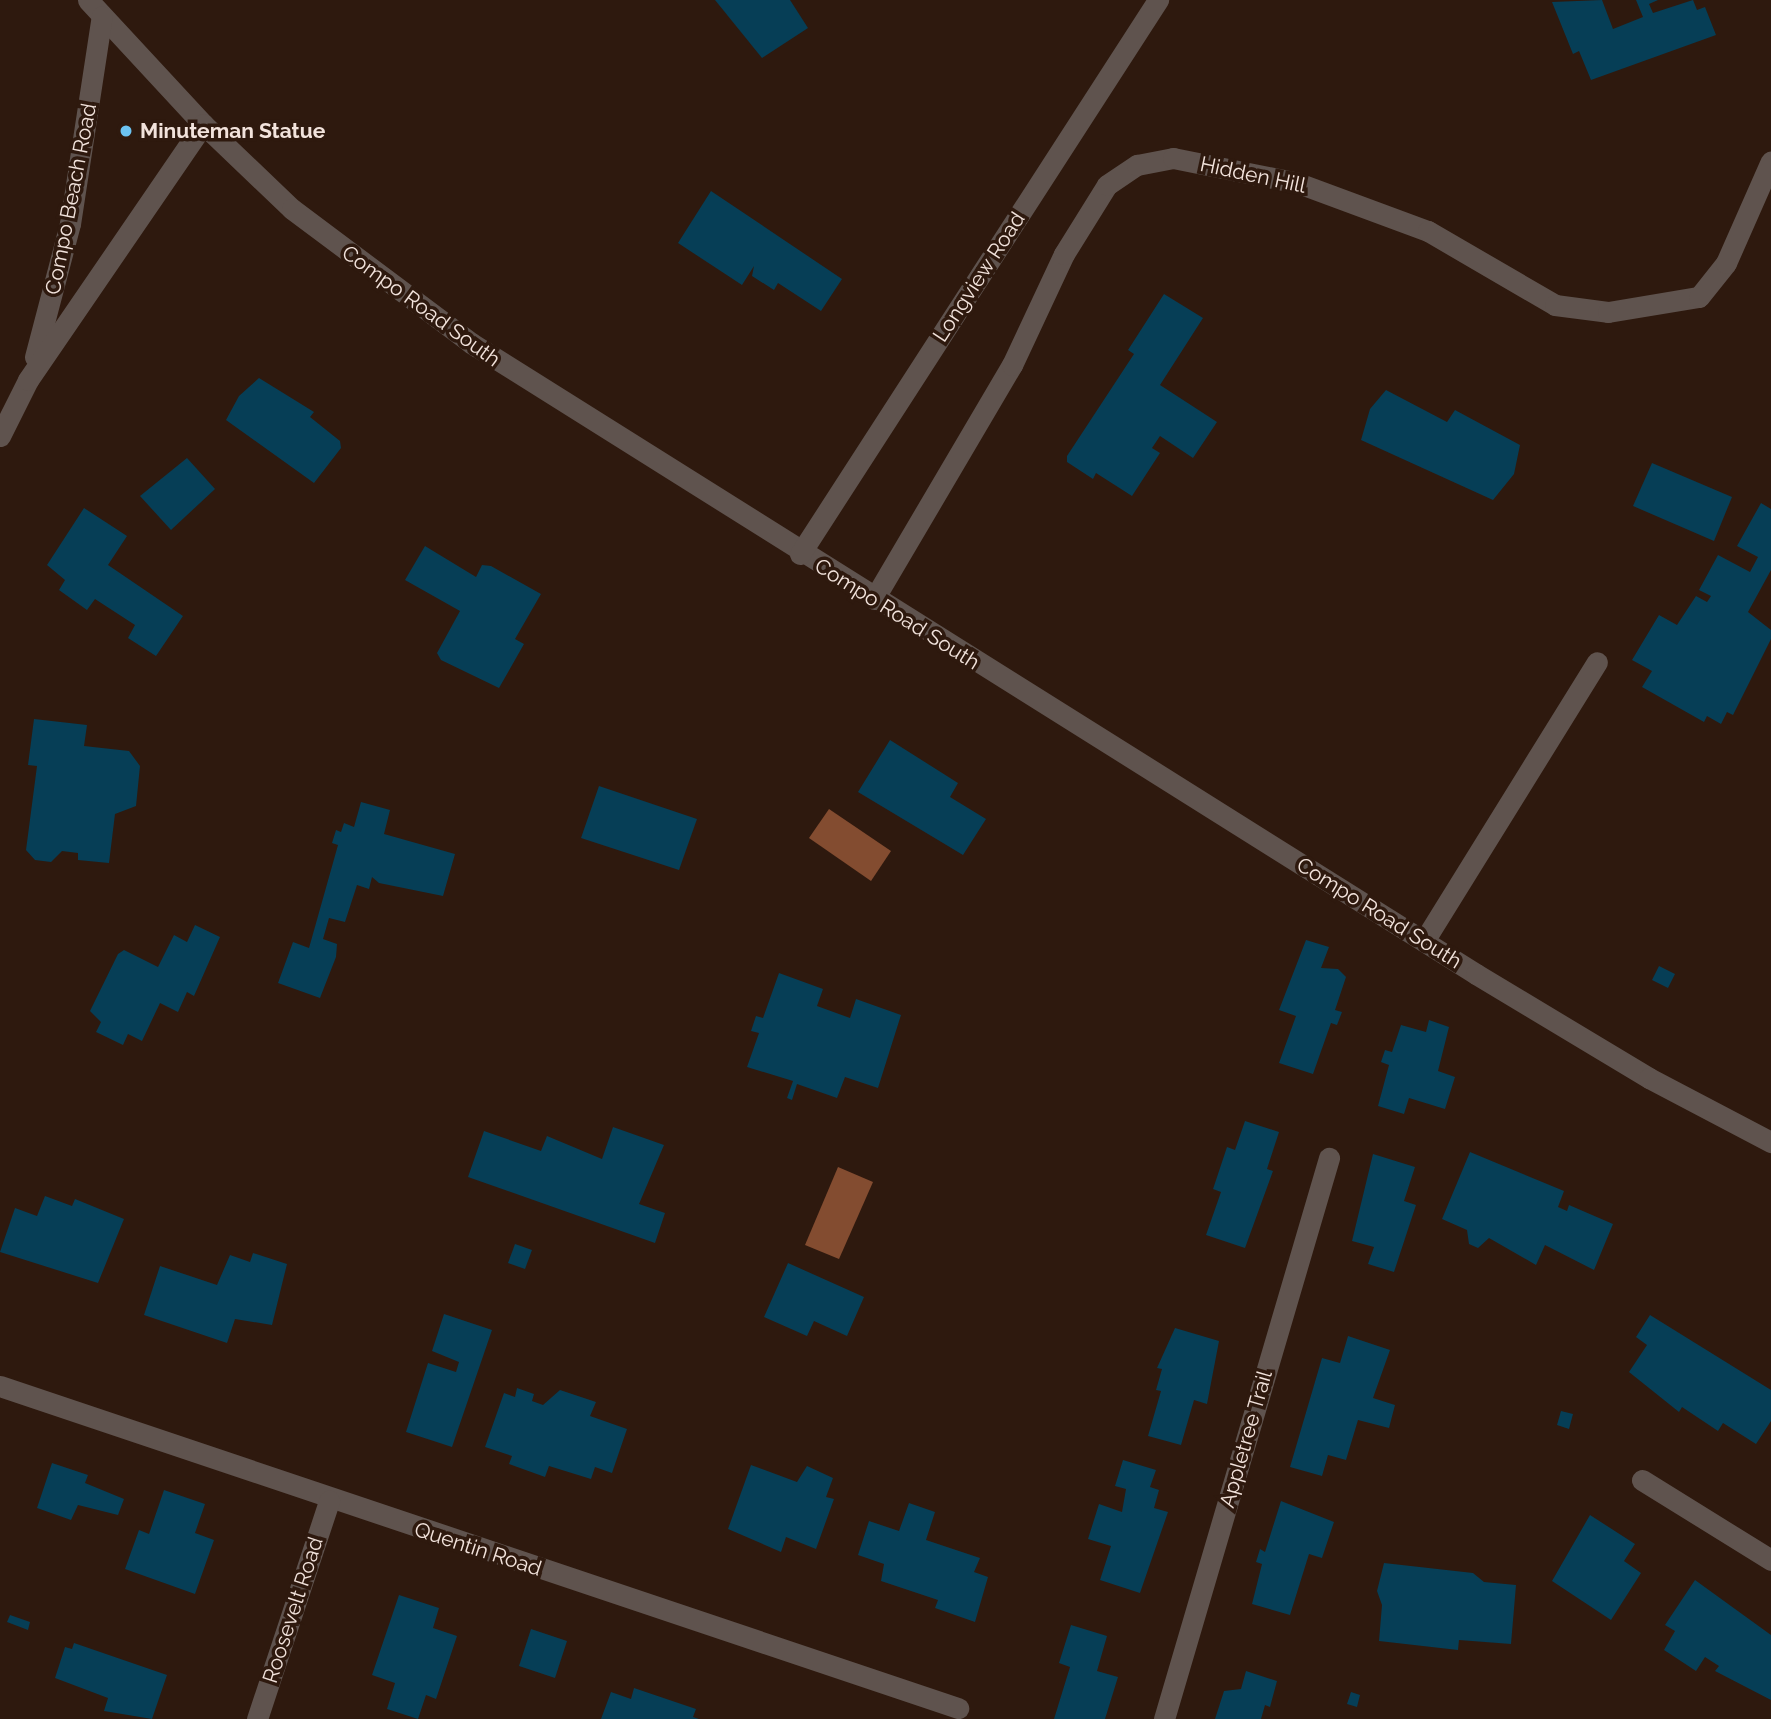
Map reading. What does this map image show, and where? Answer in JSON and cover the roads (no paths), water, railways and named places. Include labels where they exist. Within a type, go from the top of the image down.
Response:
[{"type":"street","name":"Longview Road","points":[[800,554],[1158,0]]},
{"type":"street","name":"Compo Road South","points":[[95,8],[203,124],[292,209],[421,309],[800,554],[1424,941],[1649,1078],[1771,1142]]},
{"type":"street","name":"Compo Beach Road","points":[[28,380],[70,224],[95,8]]},
{"type":"street","name":"Compo Beach Road","points":[[0,436],[28,380],[203,124]]},
{"type":"street","name":"Hidden Hill","points":[[874,599],[1012,365],[1063,254],[1107,185],[1137,164],[1172,158],[1298,183],[1427,231],[1555,304],[1608,312],[1699,297],[1726,262],[1771,161]]},
{"type":"street","points":[[1424,941],[1597,662]]},
{"type":"street","name":"Appletree Trail","points":[[1164,1719],[1329,1158]]},
{"type":"street","name":"Quentin Road","points":[[0,1386],[329,1501],[958,1708]]},
{"type":"street","points":[[1642,1480],[1771,1560]]},
{"type":"street","name":"Roosevelt Road","points":[[257,1719],[329,1501]]},
{"type":"place","name":"Minuteman Statue","points":[[126,131]]}]
